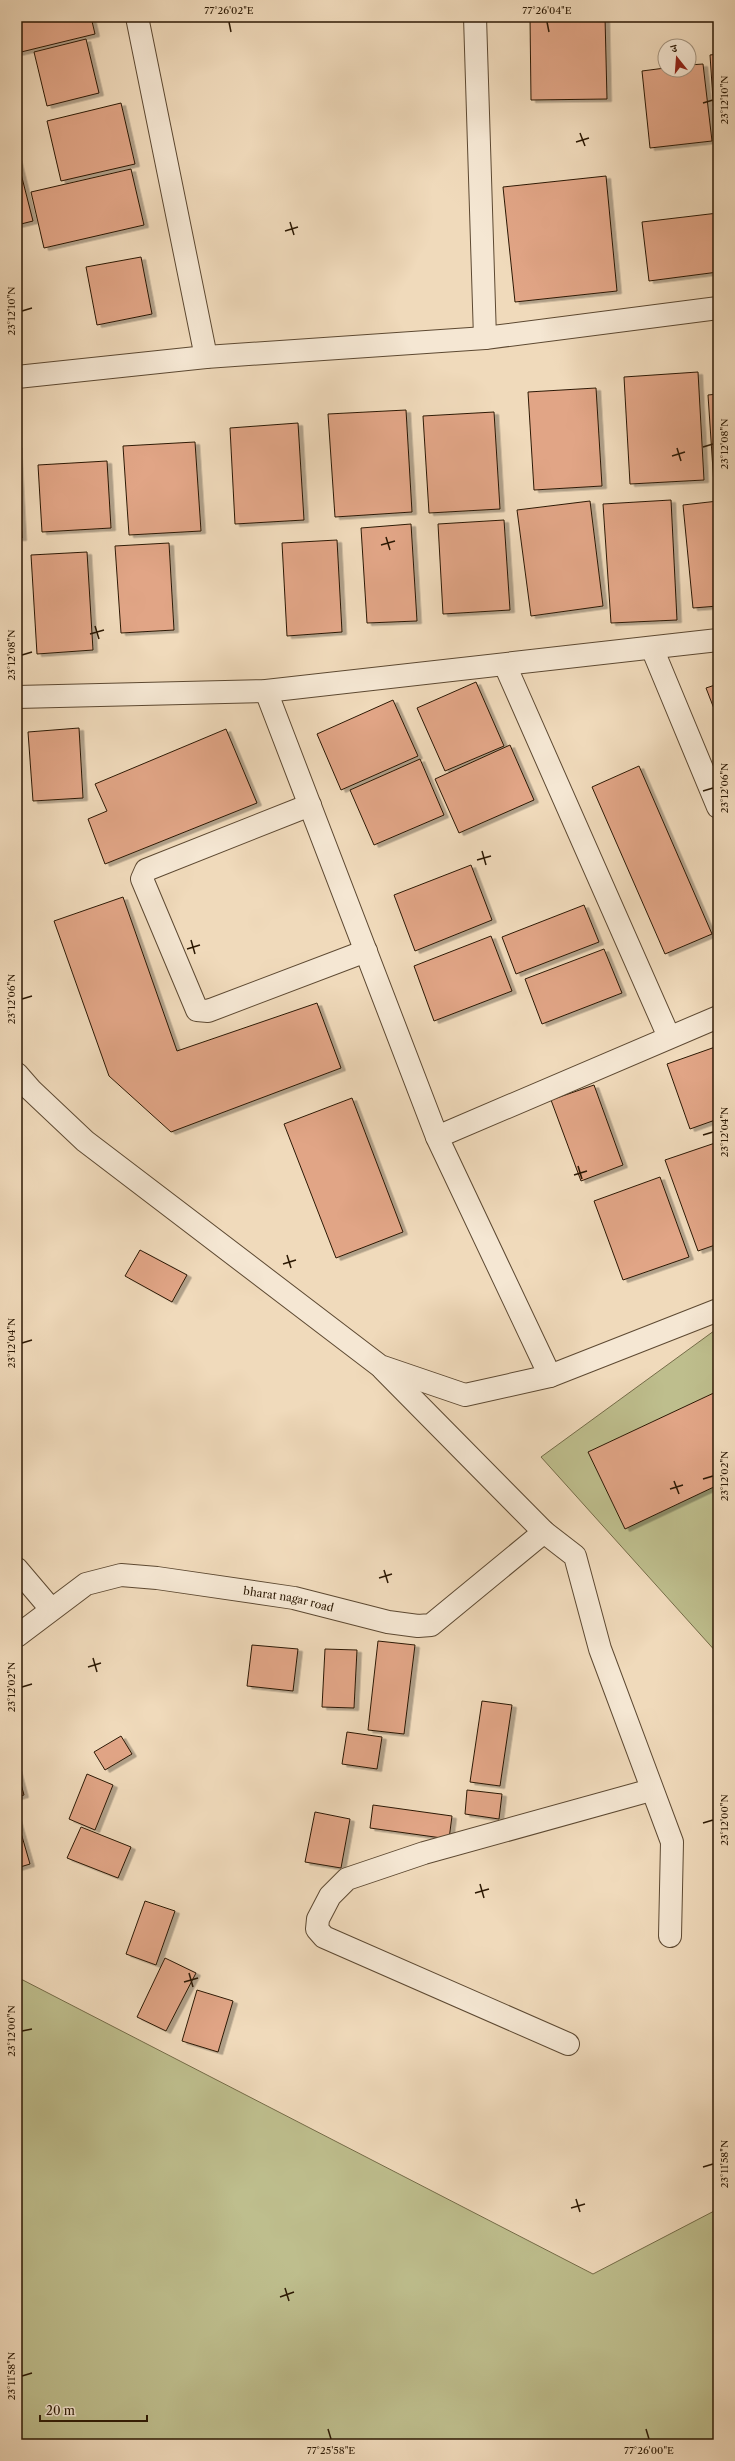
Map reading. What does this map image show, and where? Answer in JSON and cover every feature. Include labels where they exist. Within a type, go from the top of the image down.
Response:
[{"type":"street","points":[[137,17],[206,357]]},
{"type":"street","points":[[475,17],[485,338]]},
{"type":"street","points":[[17,377],[206,357],[485,338],[718,308]]},
{"type":"street","points":[[17,697],[266,691],[718,640]]},
{"type":"street","points":[[652,648],[718,807]]},
{"type":"street","points":[[505,665],[669,1037]]},
{"type":"street","points":[[266,691],[437,1137],[550,1376]]},
{"type":"street","points":[[310,805],[146,870],[142,879],[197,1010],[208,1011],[366,951]]},
{"type":"street","points":[[437,1137],[718,1017]]},
{"type":"street","points":[[17,1074],[31,1090],[85,1141],[380,1366],[544,1532],[575,1556],[600,1649],[651,1790],[672,1842],[670,1936]]},
{"type":"street","points":[[380,1366],[465,1395],[550,1376],[718,1310]]},
{"type":"street","name":"bharat nagar road","points":[[17,1636],[86,1584],[121,1575],[157,1578],[294,1598],[388,1622],[418,1626],[431,1625],[544,1532]]},
{"type":"street","points":[[17,1569],[52,1609]]},
{"type":"street","points":[[568,2044],[324,1937],[318,1929],[318,1919],[330,1896],[347,1879],[424,1853],[651,1790]]},
{"type":"green space","points":[[718,1328],[718,1654],[541,1457]]},
{"type":"green space","points":[[17,1977],[593,2274],[718,2209],[718,2444],[17,2444]]},
{"type":"building","points":[[17,17],[91,17],[95,34],[17,53]]},
{"type":"building","points":[[530,17],[605,17],[607,99],[531,100]]},
{"type":"building","points":[[86,39],[99,93],[47,106],[34,52]]},
{"type":"building","points":[[718,54],[718,130],[715,130],[710,55]]},
{"type":"building","points":[[697,64],[703,64],[712,141],[650,148],[642,71],[657,69],[657,78],[697,78]]},
{"type":"building","points":[[121,103],[135,164],[61,181],[47,121]]},
{"type":"building","points":[[17,158],[33,221],[17,225]]},
{"type":"building","points":[[131,169],[144,225],[44,248],[31,192]]},
{"type":"building","points":[[606,176],[617,291],[515,302],[503,187]]},
{"type":"building","points":[[718,213],[718,272],[649,281],[642,222]]},
{"type":"building","points":[[141,257],[152,314],[97,325],[86,267]]},
{"type":"building","points":[[698,372],[704,480],[630,484],[624,377]]},
{"type":"building","points":[[596,388],[602,486],[534,490],[528,392]]},
{"type":"building","points":[[718,394],[718,485],[714,485],[708,395]]},
{"type":"building","points":[[406,410],[412,512],[335,517],[328,414]]},
{"type":"building","points":[[494,412],[500,509],[429,513],[423,416]]},
{"type":"building","points":[[298,423],[304,520],[235,524],[230,428]]},
{"type":"building","points":[[195,442],[201,531],[129,535],[123,446]]},
{"type":"building","points":[[17,445],[22,538],[17,538]]},
{"type":"building","points":[[107,461],[111,528],[42,532],[38,465]]},
{"type":"building","points":[[671,500],[677,620],[611,623],[603,504]]},
{"type":"building","points":[[590,501],[603,606],[531,616],[517,510]]},
{"type":"building","points":[[718,501],[718,606],[693,608],[683,505]]},
{"type":"building","points":[[504,520],[510,610],[443,614],[438,524]]},
{"type":"building","points":[[411,524],[417,621],[367,623],[361,528]]},
{"type":"building","points":[[337,540],[342,632],[287,636],[282,543]]},
{"type":"building","points":[[169,543],[174,630],[121,633],[115,546]]},
{"type":"building","points":[[87,552],[93,650],[37,654],[31,555]]},
{"type":"building","points":[[476,682],[504,746],[445,771],[417,708]]},
{"type":"building","points":[[718,684],[718,719],[706,688]]},
{"type":"building","points":[[393,700],[418,756],[341,790],[317,734]]},
{"type":"building","points":[[79,728],[83,798],[33,801],[28,732]]},
{"type":"building","points":[[226,729],[257,803],[105,864],[88,819],[107,811],[95,784]]},
{"type":"building","points":[[510,745],[534,800],[459,833],[435,779]]},
{"type":"building","points":[[420,759],[444,815],[374,845],[350,790]]},
{"type":"building","points":[[639,766],[712,934],[665,954],[592,787]]},
{"type":"building","points":[[471,865],[492,920],[415,951],[394,895]]},
{"type":"building","points":[[123,897],[177,1051],[317,1003],[341,1068],[171,1132],[109,1076],[54,921]]},
{"type":"building","points":[[584,905],[599,942],[516,974],[502,937]]},
{"type":"building","points":[[491,936],[512,991],[434,1021],[414,966]]},
{"type":"building","points":[[604,949],[622,993],[542,1024],[525,979]]},
{"type":"building","points":[[718,1046],[718,1119],[690,1129],[667,1064]]},
{"type":"building","points":[[594,1085],[623,1165],[581,1181],[551,1100]]},
{"type":"building","points":[[352,1098],[403,1232],[336,1258],[284,1124]]},
{"type":"building","points":[[718,1142],[718,1244],[698,1251],[665,1160]]},
{"type":"building","points":[[660,1177],[689,1257],[623,1280],[594,1201]]},
{"type":"building","points":[[140,1250],[187,1275],[172,1302],[125,1276]]},
{"type":"building","points":[[718,1391],[718,1485],[625,1529],[588,1452]]},
{"type":"building","points":[[378,1641],[415,1645],[404,1734],[368,1730]]},
{"type":"building","points":[[252,1645],[298,1649],[293,1691],[247,1686]]},
{"type":"building","points":[[325,1649],[357,1650],[354,1708],[322,1707]]},
{"type":"building","points":[[482,1701],[512,1705],[500,1786],[470,1782]]},
{"type":"building","points":[[347,1732],[382,1737],[377,1769],[342,1764]]},
{"type":"building","points":[[121,1736],[132,1754],[105,1770],[94,1752]]},
{"type":"building","points":[[17,1769],[24,1795],[17,1797]]},
{"type":"building","points":[[87,1774],[113,1785],[95,1830],[69,1819]]},
{"type":"building","points":[[467,1790],[502,1794],[499,1819],[465,1814]]},
{"type":"building","points":[[373,1805],[452,1816],[449,1839],[370,1828]]},
{"type":"building","points":[[315,1812],[350,1819],[341,1868],[305,1862]]},
{"type":"building","points":[[17,1819],[30,1864],[17,1868]]},
{"type":"building","points":[[81,1827],[131,1847],[118,1878],[67,1858]]},
{"type":"building","points":[[145,1901],[175,1911],[156,1965],[126,1954]]},
{"type":"building","points":[[165,1958],[196,1973],[166,2031],[137,2017]]},
{"type":"building","points":[[197,1990],[233,2001],[218,2052],[182,2041]]}]
